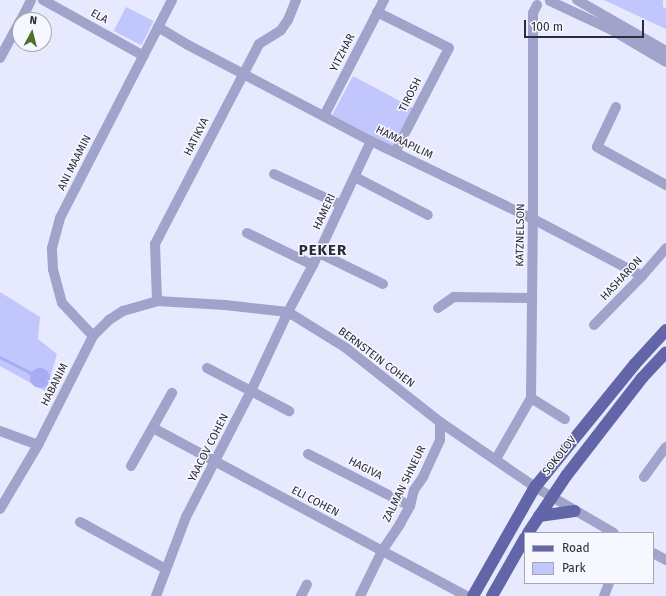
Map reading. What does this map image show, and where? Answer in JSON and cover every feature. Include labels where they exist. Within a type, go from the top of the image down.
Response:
[{"type":"main road","name":"SOKOLOV","points":[[473,596],[535,487],[635,364],[666,330]]},
{"type":"main road","name":"SOKOLOV","points":[[529,532],[551,497],[642,378],[666,352]]},
{"type":"main road","points":[[539,516],[575,511]]},
{"type":"main road","points":[[492,596],[524,540]]},
{"type":"street","points":[[24,12],[31,0]]},
{"type":"street","name":"ELA","points":[[43,0],[144,56]]},
{"type":"street","name":"ANI MAAMIN","points":[[93,336],[62,303],[53,269],[52,248],[60,218],[172,0]]},
{"type":"street","name":"HATIKVA","points":[[157,301],[156,244],[259,44],[281,30],[288,20],[294,0]]},
{"type":"street","name":"YITZHAR","points":[[324,116],[384,0]]},
{"type":"street","points":[[577,0],[666,51]]},
{"type":"street","points":[[534,2],[550,1],[610,30],[666,62]]},
{"type":"street","name":"KATZNELSON","points":[[496,459],[531,398],[534,2]]},
{"type":"street","name":"TIROSH","points":[[377,12],[449,48],[395,152]]},
{"type":"street","name":"HAMAAPILIM","points":[[158,27],[371,142],[395,152],[533,219],[642,276]]},
{"type":"street","points":[[0,58],[12,35]]},
{"type":"street","points":[[616,107],[597,146],[666,185]]},
{"type":"street","name":"HAMERI","points":[[288,312],[319,253],[371,142]]},
{"type":"street","points":[[274,174],[341,205]]},
{"type":"street","points":[[355,177],[428,215]]},
{"type":"street","points":[[247,233],[313,265]]},
{"type":"street","name":"HASHARON","points":[[594,325],[642,276],[666,248]]},
{"type":"street","points":[[319,253],[383,284]]},
{"type":"street","points":[[438,308],[454,297],[532,298]]},
{"type":"street","name":"HABANIM","points":[[0,509],[38,445],[93,336],[109,320],[123,311],[157,301]]},
{"type":"street","name":"BERNSTEIN COHEN","points":[[157,301],[225,305],[288,312],[346,348],[440,422],[535,487],[612,532]]},
{"type":"street","name":"YAACOV COHEN","points":[[156,596],[186,517],[215,462],[288,312]]},
{"type":"street","points":[[207,368],[289,411]]},
{"type":"street","points":[[131,466],[172,393]]},
{"type":"street","points":[[531,398],[565,419]]},
{"type":"street","name":"ZALMAN SHNEUR","points":[[360,596],[382,551],[410,506],[414,490],[423,477],[440,440],[440,422]]},
{"type":"street","name":"ELI COHEN","points":[[153,428],[466,596]]},
{"type":"street","points":[[0,431],[38,445]]},
{"type":"street","points":[[644,477],[666,447]]},
{"type":"street","name":"HAGIVA","points":[[308,454],[410,506]]},
{"type":"street","points":[[80,522],[166,569]]},
{"type":"street","points":[[654,554],[666,560]]},
{"type":"street","points":[[301,596],[307,584]]},
{"type":"street","points":[[604,596],[609,584]]},
{"type":"green space","points":[[604,0],[663,0],[663,7],[666,8],[666,29]]},
{"type":"green space","points":[[126,7],[154,21],[141,45],[114,31]]},
{"type":"green space","points":[[353,76],[413,108],[392,147],[332,115]]},
{"type":"green space","points":[[0,292],[40,317],[38,339],[57,354],[45,391],[0,366]]},
{"type":"shaded area","points":[[40,368],[47,371],[50,378],[47,385],[40,388],[33,385],[30,378],[33,371]]},
{"type":"waterway","points":[[0,357],[31,373]]},
{"type":"district","name":"PEKER","points":[[323,251]]}]
